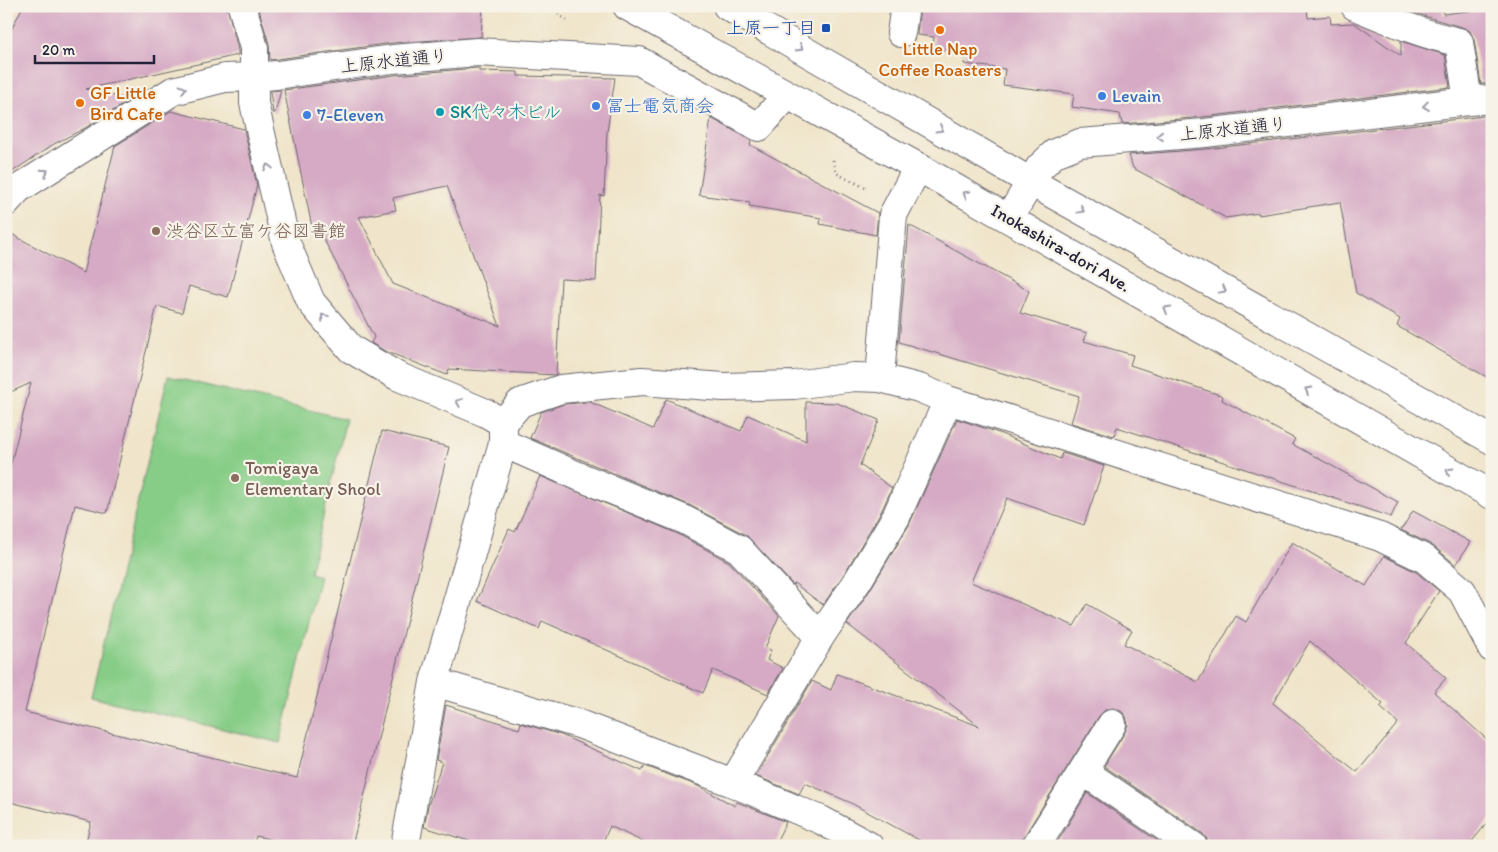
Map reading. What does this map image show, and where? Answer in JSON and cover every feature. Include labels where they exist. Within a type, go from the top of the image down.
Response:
[{"type":"street","points":[[242,6],[254,48],[254,103],[286,243],[311,302],[351,349],[397,376],[486,413],[503,433],[578,476],[683,519],[739,549],[820,637]]},
{"type":"street","name":"Inokashira-dori Ave.","points":[[627,6],[1009,218],[1492,495]]},
{"type":"street","points":[[727,6],[1031,182],[1492,440]]},
{"type":"street","points":[[901,33],[905,6]]},
{"type":"street","points":[[1355,6],[1433,36],[1459,42],[1480,100]]},
{"type":"street","name":"上原水道通り","points":[[6,202],[18,189],[173,91],[225,78],[253,77],[393,59],[477,52],[639,61],[759,127],[787,94]]},
{"type":"street","name":"上原水道通り","points":[[1009,218],[1040,168],[1055,153],[1080,143],[1204,133],[1480,100]]},
{"type":"street","points":[[880,378],[893,215],[918,167]]},
{"type":"street","points":[[405,846],[434,682],[503,433],[520,403],[562,389],[642,382],[724,388],[794,385],[854,378],[880,378],[920,388],[948,400],[1380,537],[1425,559],[1462,591],[1490,638]]},
{"type":"street","points":[[733,783],[820,637],[857,582],[896,517],[948,400]]},
{"type":"street","points":[[434,682],[579,724],[733,783],[821,820],[869,846]]},
{"type":"street","points":[[1036,846],[1112,724]]},
{"type":"street","points":[[1083,771],[1193,846]]},
{"type":"green space","points":[[168,376],[346,419],[310,573],[320,576],[280,743],[91,697]]},
{"type":"building","points":[[23,6],[227,6],[238,55],[86,89],[130,100],[87,127],[54,144],[6,176],[6,40]]},
{"type":"building","points":[[258,6],[483,6],[481,37],[392,43],[270,60],[269,44]]},
{"type":"building","points":[[920,6],[1276,6],[1276,10],[1307,8],[1308,18],[1330,16],[1331,24],[1354,23],[1401,56],[1401,41],[1445,55],[1450,87],[1203,117],[1122,124],[1120,114],[1072,107],[1074,94],[1003,85],[1005,69],[964,64],[966,52],[933,48],[934,37],[917,35]]},
{"type":"building","points":[[1401,6],[1443,6],[1443,14],[1492,8],[1492,84],[1481,84],[1474,40],[1470,31],[1412,12],[1401,8]]},
{"type":"building","points":[[479,68],[479,71],[518,72],[518,76],[615,78],[607,132],[604,196],[600,195],[596,281],[561,279],[555,375],[449,369],[447,375],[385,351],[371,343],[374,337],[317,226],[312,227],[284,90],[395,75]],"holes":[[[447,186],[500,326],[393,284],[359,217],[396,210],[393,198]]]},
{"type":"building","points":[[281,90],[275,113],[273,113],[270,91]]},
{"type":"building","points":[[171,111],[244,129],[257,185],[228,297],[189,286],[182,313],[157,306],[107,513],[75,505],[25,712],[297,778],[382,431],[449,447],[352,846],[296,846],[256,836],[253,846],[85,846],[91,822],[6,801],[6,483],[31,383],[6,394],[6,231],[83,273],[115,146]]},
{"type":"building","points":[[1492,115],[1492,380],[1397,326],[1400,319],[1356,293],[1340,202],[1259,215],[1259,213],[1226,218],[1133,168],[1129,155],[1207,149]]},
{"type":"building","points":[[711,118],[751,140],[750,145],[878,213],[876,235],[820,224],[821,218],[749,206],[750,202],[699,195]]},
{"type":"building","points":[[909,225],[1029,291],[1020,313],[1087,333],[1084,341],[1133,355],[1130,365],[1223,396],[1222,400],[1295,439],[1292,444],[1398,502],[1391,517],[1117,427],[1114,436],[1071,423],[1079,396],[899,342]]},
{"type":"building","points":[[666,399],[741,431],[748,415],[806,441],[806,402],[837,403],[879,420],[860,465],[892,488],[882,510],[823,605],[794,583],[793,585],[746,535],[689,505],[530,438],[541,412],[564,404],[590,402],[653,429]]},
{"type":"building","points":[[957,419],[999,433],[1060,459],[1062,453],[1104,466],[1084,525],[1007,498],[971,582],[1074,626],[1087,604],[1132,630],[1124,644],[1198,682],[1236,616],[1246,622],[1292,542],[1366,586],[1384,556],[1416,572],[1439,591],[1406,643],[1446,678],[1434,692],[1492,744],[1492,817],[1468,846],[1208,846],[1207,839],[1202,833],[1104,766],[1128,725],[1126,716],[1121,711],[1113,708],[1105,710],[1099,716],[1023,838],[1020,846],[930,846],[849,802],[805,783],[799,794],[756,776],[812,681],[831,690],[837,674],[979,726],[847,624],[909,525]],"holes":[[[1310,641],[1383,704],[1380,707],[1398,723],[1357,772],[1273,703]]]},
{"type":"building","points":[[540,476],[676,533],[729,562],[779,616],[765,648],[771,650],[767,660],[783,668],[768,694],[713,670],[703,693],[542,621],[539,629],[477,601],[509,529],[515,532]]},
{"type":"building","points":[[1413,511],[1470,542],[1456,565],[1432,545],[1401,530]]},
{"type":"building","points":[[446,705],[519,729],[521,723],[561,735],[642,771],[645,766],[696,785],[735,806],[737,802],[786,822],[774,846],[651,846],[610,826],[601,846],[485,846],[424,827],[428,806],[442,762],[436,760]]},
{"type":"building","points":[[1087,793],[1165,846],[1055,846]]},
{"type":"place","name":"上原一丁目","points":[[826,28]]},
{"type":"place","name":"Little Nap Coffee Roasters","points":[[940,30]]},
{"type":"place","name":"Levain","points":[[1102,96]]},
{"type":"place","name":"GF Little Bird Cafe","points":[[80,103]]},
{"type":"place","name":"冨士電気商会","points":[[596,106]]},
{"type":"place","name":"SK代々木ビル","points":[[440,112]]},
{"type":"place","name":"7-Eleven","points":[[307,115]]},
{"type":"place","name":"渋谷区立富ケ谷図書館","points":[[156,231]]},
{"type":"place","name":"Tomigaya Elementary Shool","points":[[235,478]]}]
